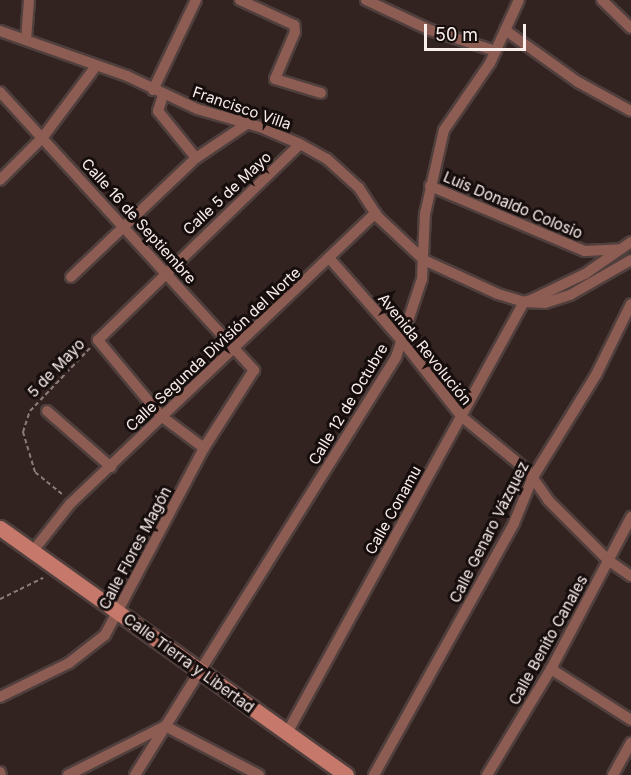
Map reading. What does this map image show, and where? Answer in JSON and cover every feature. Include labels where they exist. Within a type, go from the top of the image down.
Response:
[{"type":"street","points":[[27,40],[29,0]]},
{"type":"street","points":[[196,0],[158,92],[158,111],[196,158]]},
{"type":"street","points":[[240,0],[294,25],[295,32],[275,79],[321,93]]},
{"type":"street","points":[[366,0],[430,30],[495,51]]},
{"type":"street","name":"Calle 12 de Octubre","points":[[135,775],[202,672],[402,341],[422,279],[430,186],[444,130],[495,51],[519,0]]},
{"type":"street","points":[[602,0],[628,21]]},
{"type":"street","points":[[505,30],[578,82],[631,111]]},
{"type":"street","name":"Francisco Villa","points":[[0,31],[300,144],[327,159],[359,189],[376,213],[424,260],[498,294],[524,302]]},
{"type":"street","points":[[0,180],[43,137],[96,66]]},
{"type":"street","name":"Calle 16 de Septiembre","points":[[0,92],[166,271],[232,351],[254,370]]},
{"type":"street","points":[[71,277],[196,158],[248,123]]},
{"type":"street","name":"Calle 5 de Mayo","points":[[99,340],[166,271],[300,144]]},
{"type":"street","name":"Luis Donaldo Colosio","points":[[430,186],[585,251],[621,249]]},
{"type":"street","name":"Calle Segunda División del Norte","points":[[33,551],[70,504],[376,213]]},
{"type":"street","points":[[524,302],[585,274],[631,242]]},
{"type":"street","name":"Avenida Revolución","points":[[330,259],[402,341],[462,417],[533,477],[548,500],[608,560],[631,576]]},
{"type":"street","points":[[524,302],[545,303],[570,295],[631,260]]},
{"type":"street","name":"Calle Conamu","points":[[287,733],[524,302]]},
{"type":"street","name":"Calle Genaro Vázquez","points":[[374,775],[514,523],[533,477],[596,375],[631,304]]},
{"type":"street","points":[[99,340],[161,416],[204,448]]},
{"type":"street","name":"Calle Flores Magón","points":[[0,697],[90,649],[119,613],[204,448],[254,370]]},
{"type":"street","points":[[47,411],[111,467]]},
{"type":"street","name":"Calle Benito Canales","points":[[487,775],[551,669],[631,518]]},
{"type":"street","name":"Calle Tierra y Libertad","points":[[0,528],[346,775]]},
{"type":"street","points":[[551,669],[631,720]]},
{"type":"street","points":[[68,775],[165,726],[259,775]]},
{"type":"street","points":[[613,775],[631,743]]},
{"type":"path","name":"5 de Mayo","points":[[70,504],[35,472],[23,432],[30,411],[99,340]]},
{"type":"path","points":[[0,599],[59,570]]}]
